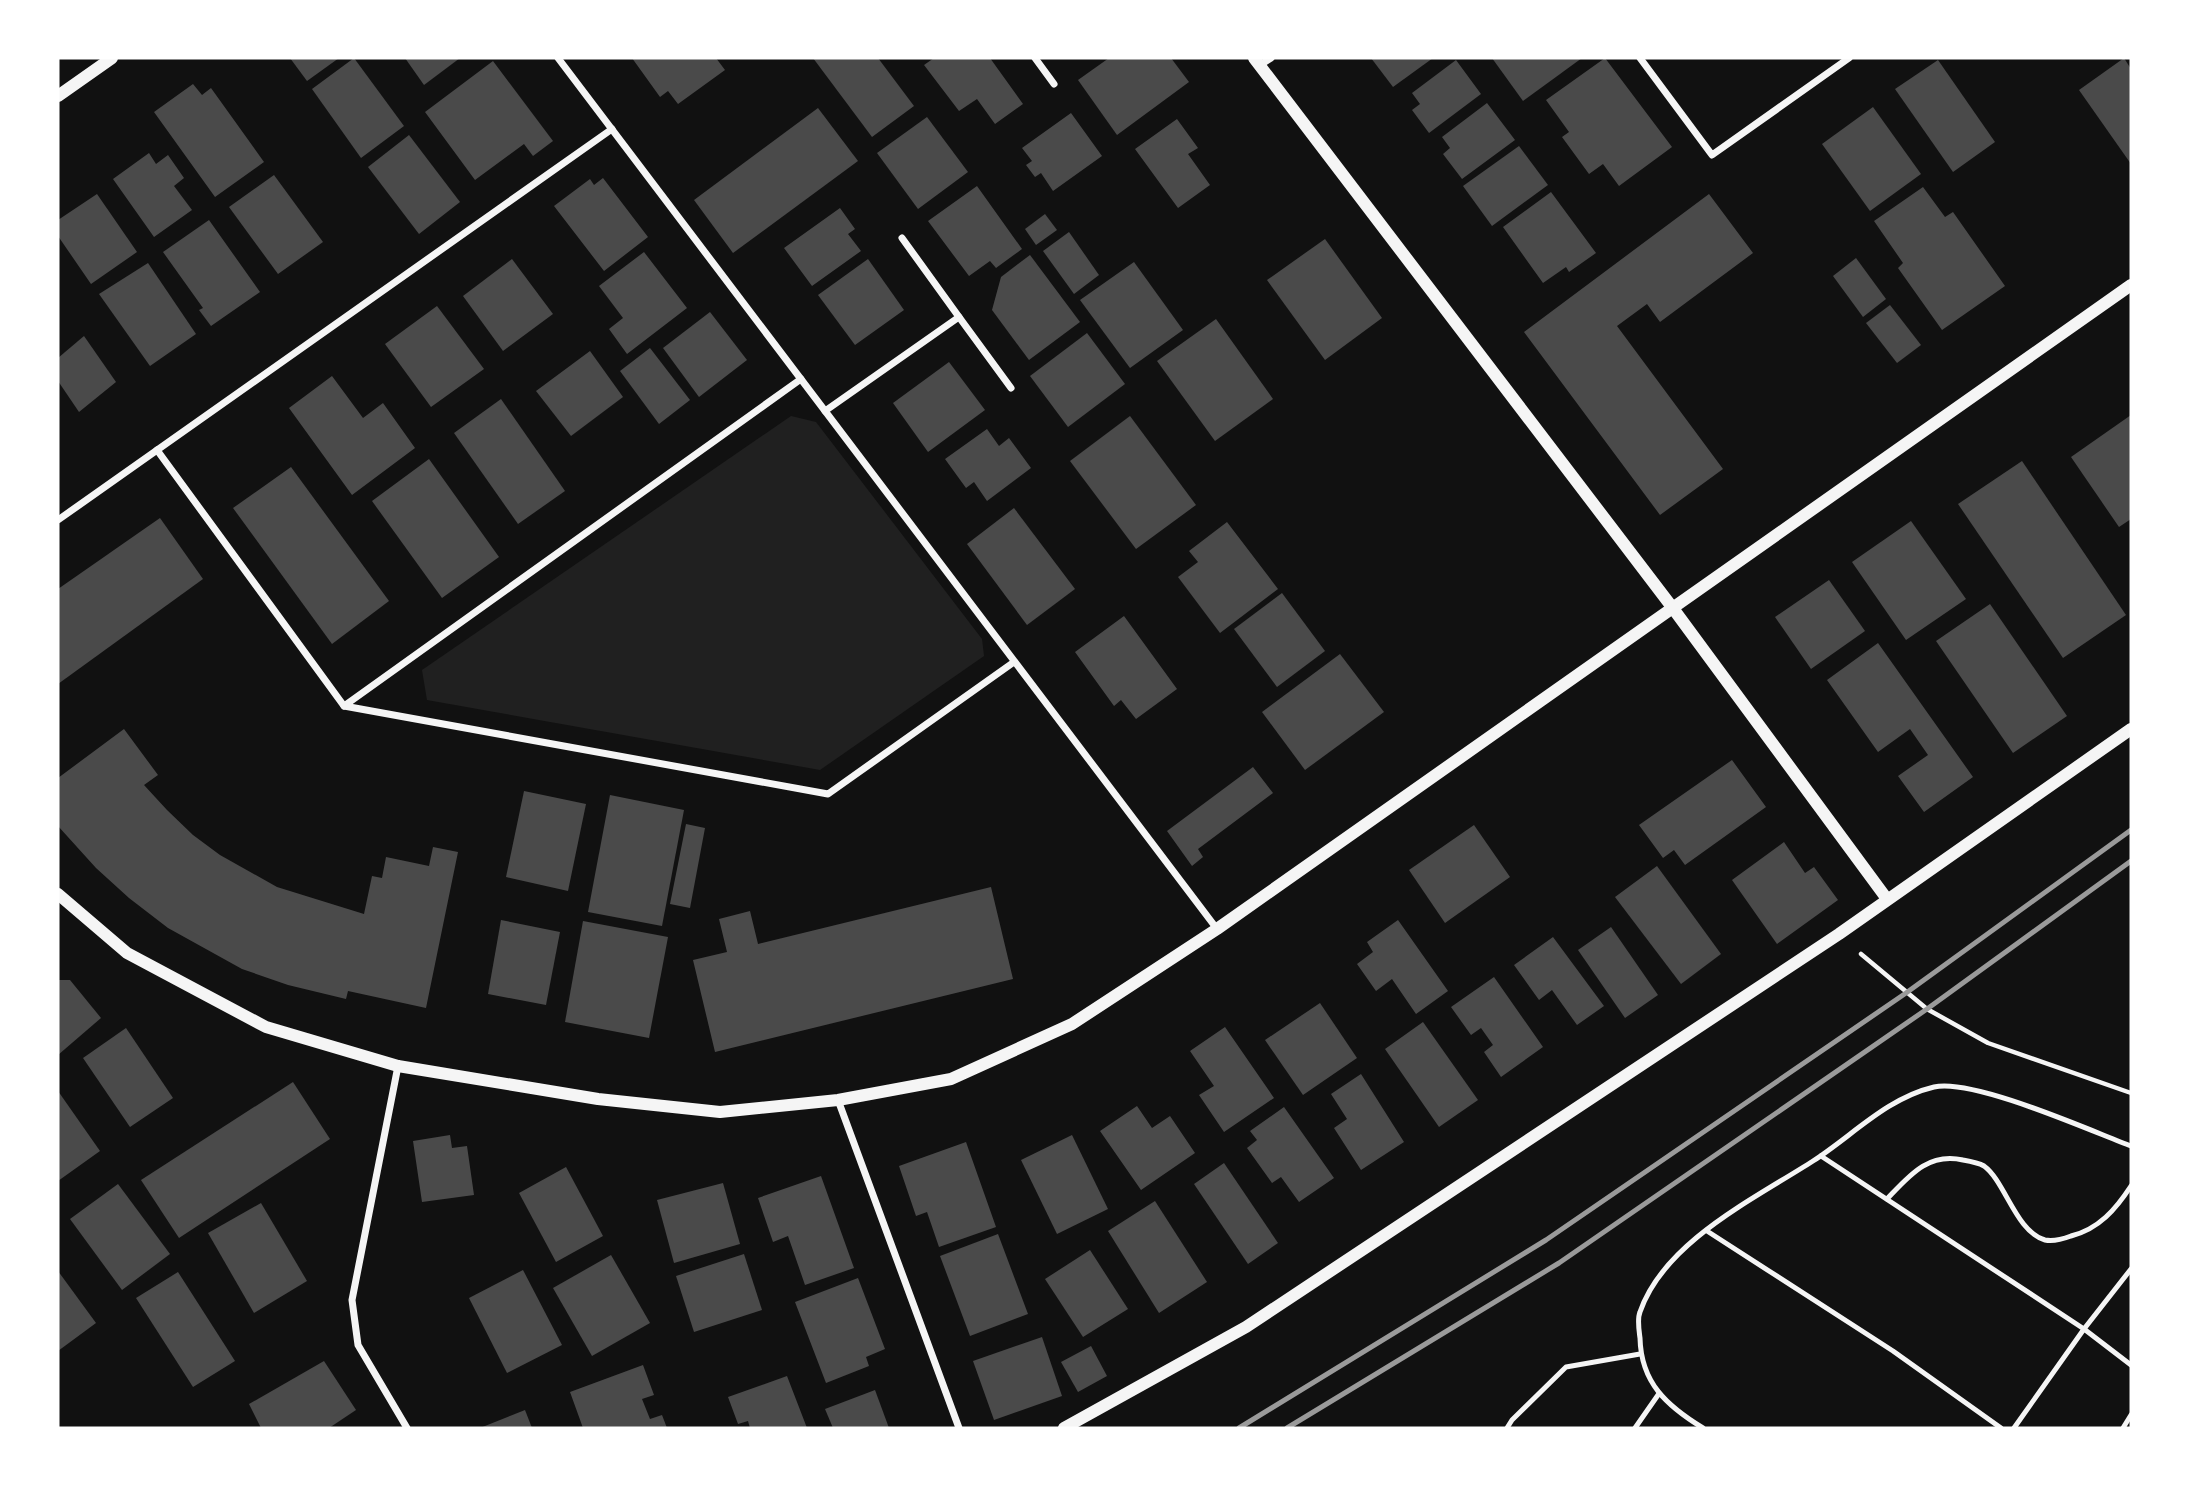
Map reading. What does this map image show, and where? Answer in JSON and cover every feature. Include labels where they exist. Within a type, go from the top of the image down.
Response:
[{"type":"street","points":[[58,96],[112,58]]},
{"type":"street","points":[[558,58],[1217,929]]},
{"type":"street","points":[[1035,58],[1054,84]]},
{"type":"street","points":[[1640,58],[1712,155],[1849,58]]},
{"type":"street","points":[[1262,60],[1887,899]]},
{"type":"street","points":[[58,520],[612,129]]},
{"type":"street","points":[[902,237],[1011,388]]},
{"type":"street","points":[[58,894],[127,953],[266,1027],[398,1066],[598,1099],[720,1112],[838,1100],[951,1079],[1072,1024],[1217,929],[2131,285]]},
{"type":"street","points":[[825,411],[959,317]]},
{"type":"street","points":[[344,706],[801,379]]},
{"type":"street","points":[[157,450],[344,706],[828,794],[1014,662]]},
{"type":"street","points":[[1064,1428],[1246,1327],[1839,934],[2131,729]]},
{"type":"street","points":[[398,1066],[352,1300],[358,1345],[407,1428]]},
{"type":"street","points":[[838,1100],[959,1428]]},
{"type":"lane","points":[[1703,1428],[1658,1395],[1640,1354],[1639,1314],[1654,1280],[1679,1252],[1707,1231],[1821,1156],[1896,1101],[1936,1086],[1969,1089],[2022,1104],[2131,1146]]},
{"type":"lane","points":[[1821,1156],[2084,1329],[2131,1365]]},
{"type":"lane","points":[[1887,1199],[1908,1177],[1940,1157],[1961,1160],[1984,1166],[2025,1225],[2044,1240],[2058,1240],[2077,1235],[2098,1224],[2118,1206],[2131,1185]]},
{"type":"lane","points":[[1707,1231],[1893,1351],[2001,1428]]},
{"type":"lane","points":[[2014,1428],[2084,1329],[2131,1269]]},
{"type":"lane","points":[[1507,1428],[1566,1367],[1640,1354]]},
{"type":"lane","points":[[1634,1428],[1658,1395]]},
{"type":"lane","points":[[2123,1428],[2131,1415]]},
{"type":"path","points":[[1839,934],[1927,1009],[1988,1043],[2131,1093]]},
{"type":"shaded area","points":[[791,416],[816,422],[982,639],[984,656],[820,770],[427,700],[422,670]]},
{"type":"building","points":[[290,58],[339,58],[307,81]]},
{"type":"building","points":[[354,58],[404,126],[361,158],[312,89]]},
{"type":"building","points":[[405,58],[460,58],[424,85]]},
{"type":"building","points":[[632,58],[716,58],[725,70],[678,104],[668,91],[660,97]]},
{"type":"building","points":[[813,58],[878,58],[914,106],[872,137]]},
{"type":"building","points":[[934,58],[990,58],[1023,104],[995,124],[977,99],[959,111],[924,65]]},
{"type":"building","points":[[1109,58],[1171,58],[1189,82],[1117,135],[1078,80]]},
{"type":"building","points":[[1371,58],[1433,58],[1393,87]]},
{"type":"building","points":[[1492,58],[1582,58],[1523,101]]},
{"type":"building","points":[[1605,58],[1672,147],[1619,186],[1603,164],[1589,174],[1562,137],[1569,132],[1546,100]]},
{"type":"building","points":[[2124,58],[2131,69],[2131,164],[2079,90]]},
{"type":"building","points":[[1456,60],[1481,94],[1429,133],[1412,110],[1420,104],[1412,93]]},
{"type":"building","points":[[1938,60],[1995,142],[1953,172],[1895,89]]},
{"type":"building","points":[[493,61],[553,141],[533,156],[524,144],[475,180],[425,112]]},
{"type":"building","points":[[193,84],[202,95],[211,88],[264,162],[215,197],[154,112]]},
{"type":"building","points":[[1487,103],[1515,140],[1462,179],[1443,154],[1450,148],[1442,137]]},
{"type":"building","points":[[1873,107],[1921,174],[1870,211],[1822,144]]},
{"type":"building","points":[[818,108],[858,161],[733,253],[694,200]]},
{"type":"building","points":[[1071,113],[1102,156],[1053,191],[1041,173],[1035,177],[1026,165],[1032,161],[1022,148]]},
{"type":"building","points":[[927,117],[968,172],[918,209],[877,153]]},
{"type":"building","points":[[1177,119],[1198,148],[1188,154],[1210,185],[1178,208],[1135,149]]},
{"type":"building","points":[[409,135],[460,202],[419,234],[368,167]]},
{"type":"building","points":[[1519,146],[1548,185],[1492,226],[1463,186]]},
{"type":"building","points":[[149,153],[156,164],[168,155],[184,178],[174,186],[192,210],[154,237],[113,179]]},
{"type":"building","points":[[274,175],[323,242],[278,274],[229,207]]},
{"type":"building","points":[[603,178],[648,237],[604,271],[554,206],[590,179],[594,185]]},
{"type":"building","points":[[977,186],[1022,249],[996,268],[990,261],[969,276],[928,221]]},
{"type":"building","points":[[1923,187],[1945,217],[1953,212],[2005,286],[1942,330],[1898,268],[1903,263],[1874,221]]},
{"type":"building","points":[[1551,192],[1596,253],[1569,272],[1566,267],[1543,283],[1503,227]]},
{"type":"building","points":[[97,194],[137,252],[91,284],[58,236],[58,220]]},
{"type":"building","points":[[1709,194],[1753,253],[1660,322],[1647,304],[1617,326],[1723,469],[1660,515],[1524,332]]},
{"type":"building","points":[[840,208],[855,229],[848,234],[861,251],[812,286],[784,248]]},
{"type":"building","points":[[1045,214],[1057,230],[1036,245],[1025,229]]},
{"type":"building","points":[[209,220],[260,292],[211,326],[199,310],[203,308],[163,252]]},
{"type":"building","points":[[1069,232],[1099,275],[1074,294],[1043,251]]},
{"type":"building","points":[[1325,239],[1382,318],[1325,360],[1267,280]]},
{"type":"building","points":[[644,252],[687,308],[627,354],[609,329],[623,318],[599,286]]},
{"type":"building","points":[[1030,255],[1080,322],[1029,360],[992,310],[1001,277]]},
{"type":"building","points":[[1856,258],[1886,299],[1863,317],[1833,276]]},
{"type":"building","points":[[512,259],[553,314],[503,351],[463,296]]},
{"type":"building","points":[[868,259],[904,310],[855,345],[818,295]]},
{"type":"building","points":[[1134,262],[1183,330],[1130,368],[1080,300]]},
{"type":"building","points":[[148,263],[196,334],[150,366],[99,294]]},
{"type":"building","points":[[1890,305],[1921,345],[1897,363],[1866,323]]},
{"type":"building","points":[[437,306],[484,369],[431,407],[385,344]]},
{"type":"building","points":[[710,312],[747,360],[699,397],[663,348]]},
{"type":"building","points":[[1216,319],[1273,399],[1215,441],[1157,361]]},
{"type":"building","points":[[1087,333],[1125,384],[1068,427],[1030,376]]},
{"type":"building","points":[[84,336],[116,382],[79,412],[58,381],[58,358]]},
{"type":"building","points":[[650,348],[690,400],[659,424],[620,371]]},
{"type":"building","points":[[590,351],[623,397],[571,436],[536,391]]},
{"type":"building","points":[[949,362],[985,410],[928,452],[893,403]]},
{"type":"building","points":[[332,376],[363,418],[383,403],[415,448],[352,495],[289,408]]},
{"type":"building","points":[[501,399],[565,491],[518,524],[454,433]]},
{"type":"building","points":[[2131,415],[2131,519],[2119,527],[2071,457]]},
{"type":"building","points":[[1130,416],[1196,505],[1136,549],[1070,461]]},
{"type":"building","points":[[987,429],[999,446],[1009,438],[1031,468],[987,501],[974,482],[966,488],[945,459]]},
{"type":"building","points":[[429,459],[499,557],[442,598],[372,501]]},
{"type":"building","points":[[2022,461],[2126,615],[2063,658],[1958,504]]},
{"type":"building","points":[[291,467],[389,601],[332,644],[233,508]]},
{"type":"building","points":[[1014,508],[1075,589],[1027,625],[967,544]]},
{"type":"building","points":[[160,518],[203,579],[58,684],[58,589]]},
{"type":"building","points":[[1911,521],[1966,599],[1906,640],[1852,562]]},
{"type":"building","points":[[1227,522],[1278,589],[1220,633],[1178,577],[1198,562],[1189,551]]},
{"type":"building","points":[[1829,580],[1865,631],[1811,669],[1775,617]]},
{"type":"building","points":[[1282,593],[1325,651],[1277,687],[1234,629]]},
{"type":"building","points":[[1990,604],[2067,716],[2013,753],[1936,641]]},
{"type":"building","points":[[1124,616],[1177,689],[1136,719],[1121,700],[1114,706],[1075,652]]},
{"type":"building","points":[[1878,643],[1973,777],[1924,812],[1898,776],[1928,755],[1910,729],[1878,752],[1827,680]]},
{"type":"building","points":[[1340,654],[1384,712],[1305,770],[1262,712]]},
{"type":"building","points":[[124,729],[158,775],[144,785],[167,810],[193,835],[220,855],[277,887],[364,914],[372,876],[382,878],[386,857],[429,866],[433,847],[458,852],[426,1008],[348,991],[346,999],[288,985],[242,969],[168,928],[96,868],[58,826],[58,778]]},
{"type":"building","points":[[1732,760],[1766,807],[1685,865],[1674,850],[1663,858],[1639,825]]},
{"type":"building","points":[[1253,767],[1273,793],[1198,849],[1203,857],[1192,866],[1167,831]]},
{"type":"building","points":[[524,791],[586,804],[568,891],[506,877]]},
{"type":"building","points":[[610,795],[684,810],[662,926],[588,912]]},
{"type":"building","points":[[686,824],[705,828],[690,908],[670,904]]},
{"type":"building","points":[[1474,825],[1510,877],[1445,923],[1409,870]]},
{"type":"building","points":[[1784,842],[1805,873],[1814,867],[1838,900],[1777,944],[1732,880]]},
{"type":"building","points":[[1657,866],[1721,954],[1681,984],[1615,897]]},
{"type":"building","points":[[991,887],[1013,979],[715,1052],[693,960],[727,952],[719,919],[750,911],[758,944]]},
{"type":"building","points":[[501,920],[560,932],[546,1005],[488,994]]},
{"type":"building","points":[[1398,920],[1448,991],[1416,1014],[1392,979],[1376,991],[1357,964],[1373,952],[1367,942]]},
{"type":"building","points":[[583,921],[668,937],[649,1038],[565,1022]]},
{"type":"building","points":[[1611,927],[1658,995],[1625,1018],[1578,950]]},
{"type":"building","points":[[1553,937],[1604,1006],[1577,1025],[1552,990],[1539,1000],[1514,965]]},
{"type":"building","points":[[1494,977],[1543,1047],[1501,1077],[1484,1052],[1493,1045],[1481,1028],[1471,1035],[1451,1007]]},
{"type":"building","points":[[58,980],[70,980],[101,1018],[58,1055]]},
{"type":"building","points":[[1320,1003],[1357,1058],[1303,1095],[1265,1040]]},
{"type":"building","points":[[1423,1022],[1478,1100],[1439,1127],[1385,1049]]},
{"type":"building","points":[[1225,1027],[1274,1098],[1224,1132],[1199,1095],[1214,1086],[1190,1051]]},
{"type":"building","points":[[126,1028],[173,1098],[130,1127],[83,1058]]},
{"type":"building","points":[[1361,1074],[1404,1142],[1361,1170],[1334,1128],[1347,1119],[1331,1094]]},
{"type":"building","points":[[293,1082],[330,1139],[179,1238],[141,1180]]},
{"type":"building","points":[[58,1091],[100,1151],[58,1181]]},
{"type":"building","points":[[1137,1106],[1152,1128],[1170,1116],[1195,1153],[1141,1190],[1100,1131]]},
{"type":"building","points":[[1284,1107],[1334,1178],[1299,1202],[1281,1177],[1272,1183],[1247,1148],[1257,1140],[1250,1131]]},
{"type":"building","points":[[450,1135],[452,1148],[467,1146],[474,1195],[422,1202],[413,1141]]},
{"type":"building","points":[[1072,1135],[1108,1209],[1057,1234],[1021,1160]]},
{"type":"building","points":[[966,1142],[996,1227],[939,1247],[927,1212],[916,1216],[899,1166]]},
{"type":"building","points":[[1224,1163],[1278,1243],[1248,1264],[1194,1184]]},
{"type":"building","points":[[566,1167],[603,1236],[556,1262],[519,1193]]},
{"type":"building","points":[[821,1176],[854,1268],[805,1285],[788,1236],[773,1242],[758,1198]]},
{"type":"building","points":[[723,1183],[740,1244],[674,1263],[657,1200]]},
{"type":"building","points":[[118,1184],[170,1254],[122,1290],[70,1219]]},
{"type":"building","points":[[1155,1201],[1207,1282],[1159,1313],[1108,1231]]},
{"type":"building","points":[[261,1203],[307,1281],[254,1313],[208,1233]]},
{"type":"building","points":[[998,1234],[1028,1314],[970,1336],[940,1256]]},
{"type":"building","points":[[1090,1250],[1128,1309],[1083,1337],[1045,1279]]},
{"type":"building","points":[[744,1254],[762,1310],[694,1332],[676,1276]]},
{"type":"building","points":[[611,1255],[650,1323],[592,1356],[553,1288]]},
{"type":"building","points":[[523,1270],[562,1345],[507,1373],[469,1298]]},
{"type":"building","points":[[58,1271],[96,1323],[58,1351]]},
{"type":"building","points":[[178,1272],[235,1361],[193,1387],[136,1298]]},
{"type":"building","points":[[858,1278],[885,1349],[866,1357],[869,1366],[826,1383],[795,1302]]},
{"type":"building","points":[[1042,1337],[1062,1396],[994,1420],[973,1361]]},
{"type":"building","points":[[1091,1346],[1107,1376],[1078,1392],[1061,1362]]},
{"type":"building","points":[[324,1361],[356,1410],[329,1428],[261,1428],[249,1404]]},
{"type":"building","points":[[643,1365],[654,1395],[642,1399],[650,1419],[662,1415],[667,1428],[583,1428],[570,1392]]},
{"type":"building","points":[[787,1376],[807,1428],[750,1428],[748,1421],[738,1424],[728,1397]]},
{"type":"building","points":[[875,1390],[889,1428],[833,1428],[825,1409]]},
{"type":"building","points":[[525,1410],[532,1428],[480,1428]]},
{"type":"railway","points":[[1239,1428],[1546,1240],[1906,993],[2131,830]]},
{"type":"railway","points":[[1287,1428],[1559,1263],[1927,1009],[2131,861]]}]
